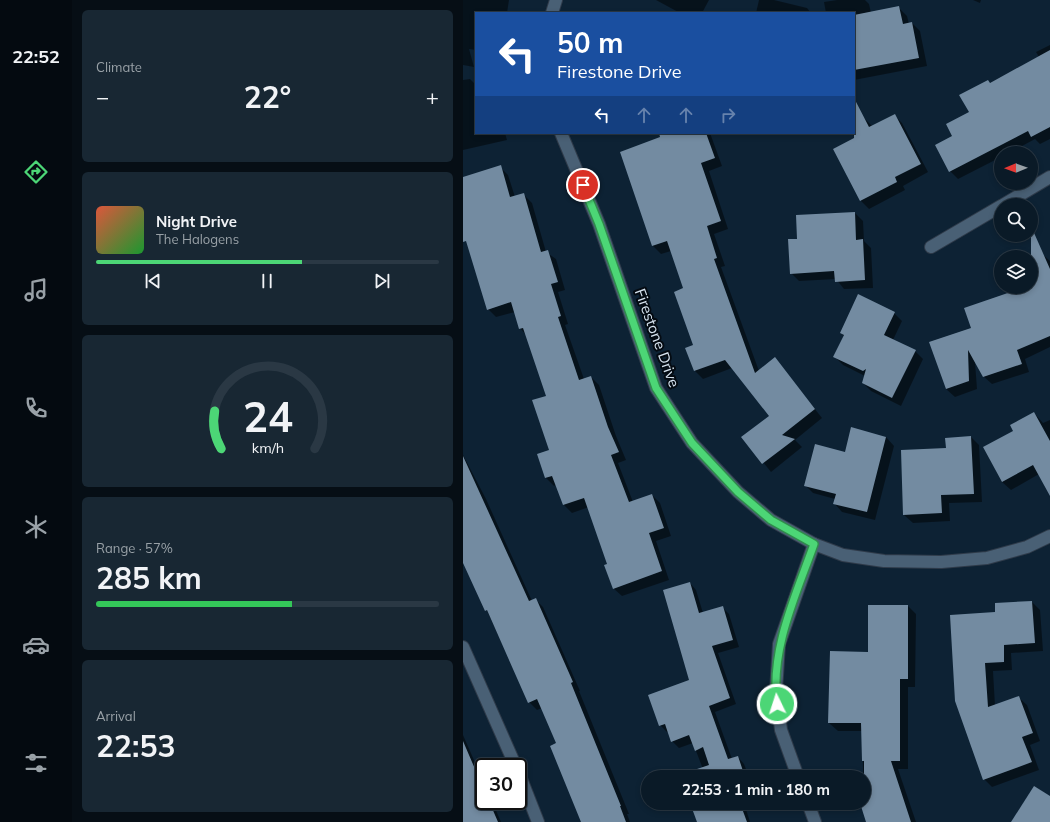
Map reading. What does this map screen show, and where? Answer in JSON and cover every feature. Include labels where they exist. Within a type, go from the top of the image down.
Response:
[{"type":"street","points":[[552,12],[556,0]]},
{"type":"street","name":"Firestone Drive","points":[[561,134],[599,224],[656,388],[692,443],[738,492],[771,520],[814,544],[843,555],[884,561],[941,562],[987,558],[1027,547],[1050,536]]},
{"type":"street","points":[[1015,198],[1050,177]]},
{"type":"street","points":[[931,247],[994,211]]},
{"type":"street","points":[[795,770],[781,730],[776,692],[779,644],[814,544]]},
{"type":"street","points":[[463,648],[512,758]]},
{"type":"street","points":[[527,794],[538,822]]},
{"type":"street","points":[[811,810],[815,822]]},
{"type":"building","points":[[899,6],[903,24],[912,22],[919,58],[855,70],[855,15]]},
{"type":"building","points":[[1050,50],[1050,127],[1031,137],[1028,131],[999,146],[994,146],[994,149],[949,172],[935,145],[952,136],[946,124],[969,112],[959,95],[988,80],[990,83]]},
{"type":"building","points":[[855,100],[869,127],[895,114],[921,164],[895,177],[897,182],[860,201],[833,149],[854,138]]},
{"type":"building","points":[[659,134],[706,134],[715,158],[701,163],[721,221],[707,226],[717,258],[714,259],[755,373],[775,357],[815,409],[782,435],[795,439],[762,464],[741,437],[769,416],[725,360],[694,371],[685,348],[693,345],[674,292],[683,288],[667,241],[652,246],[620,152],[660,137]]},
{"type":"building","points":[[501,165],[510,197],[524,193],[541,252],[548,250],[558,282],[551,284],[561,316],[558,317],[579,380],[591,376],[608,427],[619,452],[611,455],[629,502],[652,494],[664,528],[649,533],[662,571],[613,589],[604,565],[607,564],[584,498],[563,505],[552,476],[545,478],[537,454],[549,450],[532,400],[546,396],[523,328],[519,329],[511,302],[487,310],[466,241],[463,242],[463,177]]},
{"type":"building","points":[[855,212],[856,240],[863,239],[865,280],[835,282],[834,271],[790,274],[788,239],[797,239],[796,215]]},
{"type":"building","points":[[1031,242],[1038,242],[1050,269],[1050,336],[1017,350],[1022,364],[983,377],[968,350],[969,381],[946,389],[929,342],[971,328],[964,308],[1005,294],[1038,294],[1038,250],[1031,250]]},
{"type":"building","points":[[858,294],[895,312],[884,335],[916,350],[892,398],[862,383],[866,369],[863,371],[833,357],[844,335],[840,333]]},
{"type":"building","points":[[1034,412],[1050,441],[1050,496],[1033,465],[1002,482],[983,447],[1013,431],[1010,425]]},
{"type":"building","points":[[851,427],[886,437],[867,512],[833,504],[836,494],[804,486],[815,444],[845,452]]},
{"type":"building","points":[[971,436],[974,494],[941,495],[942,513],[903,515],[901,450],[946,448],[945,438]]},
{"type":"building","points":[[463,456],[529,601],[536,598],[573,682],[571,683],[621,806],[626,822],[581,822],[550,746],[556,743],[537,699],[528,703],[487,610],[485,611],[463,563]]},
{"type":"building","points":[[690,582],[699,613],[723,606],[733,640],[712,646],[730,698],[709,706],[728,759],[738,756],[743,770],[694,770],[709,765],[703,747],[695,751],[689,735],[671,742],[665,724],[659,726],[648,695],[689,680],[663,590]]},
{"type":"building","points":[[1032,601],[1035,643],[1004,645],[1004,662],[985,663],[988,707],[1019,696],[1033,733],[1022,737],[1032,762],[983,780],[955,701],[950,615],[995,612],[995,603]]},
{"type":"building","points":[[868,605],[908,605],[908,679],[900,679],[900,761],[891,761],[911,822],[866,822],[862,810],[871,810],[871,770],[864,770],[864,761],[862,761],[861,723],[828,723],[830,651],[868,652]]},
{"type":"building","points":[[463,741],[475,769],[475,810],[493,810],[498,822],[463,822]]},
{"type":"building","points":[[1034,786],[1050,796],[1050,822],[1011,822]]},
{"type":"building","points":[[693,810],[743,810],[747,822],[697,822]]},
{"type":"route","points":[[583,185],[625,296],[656,388],[692,443],[738,492],[771,520],[814,544],[779,644],[776,692],[777,704]]}]
